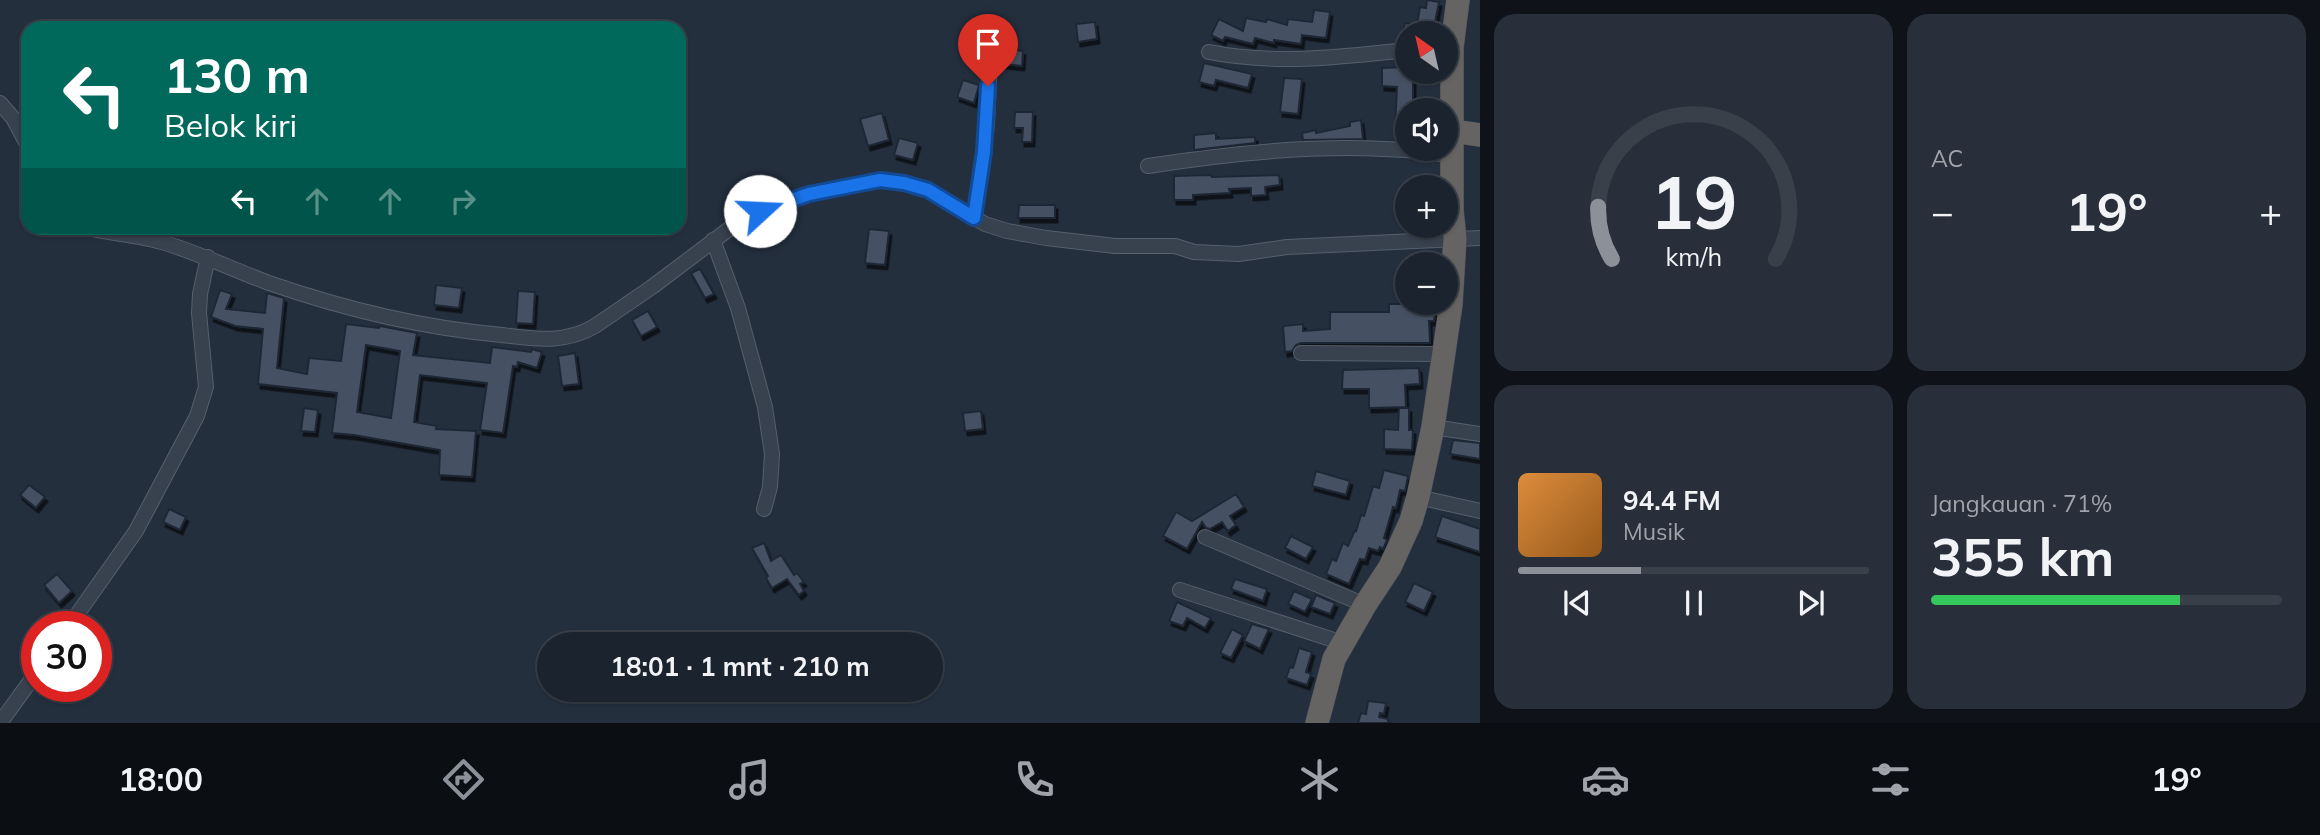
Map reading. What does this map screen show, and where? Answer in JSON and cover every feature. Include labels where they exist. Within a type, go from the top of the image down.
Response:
[{"type":"highway","points":[[1454,21],[1458,0]]},
{"type":"highway","points":[[1458,132],[1480,135]]},
{"type":"highway","points":[[1317,723],[1334,659],[1390,567],[1411,521],[1433,427],[1451,304],[1455,238]]},
{"type":"street","points":[[1209,52],[1248,58],[1286,59],[1347,57],[1395,51]]},
{"type":"street","points":[[974,218],[987,125],[990,57]]},
{"type":"street","points":[[0,103],[21,133]]},
{"type":"street","points":[[1148,166],[1196,158],[1321,148],[1395,150]]},
{"type":"street","points":[[124,235],[162,242],[208,257],[270,283],[354,309],[453,329],[553,340],[585,332],[595,326],[737,223],[760,211],[809,194],[880,180],[928,190],[974,218],[995,227],[1046,238],[1115,246],[1175,246],[1194,253],[1239,254],[1287,247],[1455,238]]},
{"type":"street","points":[[1458,238],[1480,238]]},
{"type":"street","points":[[713,240],[738,308],[765,407],[772,454],[770,487],[764,509]]},
{"type":"street","points":[[79,611],[136,531],[197,416],[206,387],[199,313],[208,257]]},
{"type":"street","points":[[1301,353],[1443,354]]},
{"type":"street","points":[[1433,427],[1480,434]]},
{"type":"street","points":[[1418,496],[1480,511]]},
{"type":"street","points":[[1205,537],[1365,605]]},
{"type":"street","points":[[1180,590],[1343,643]]},
{"type":"street","points":[[1,723],[21,694]]},
{"type":"building","points":[[1427,0],[1439,2],[1435,21],[1418,21],[1420,7],[1426,8]]},
{"type":"building","points":[[1314,10],[1330,12],[1326,38],[1302,35],[1301,44],[1274,40],[1274,43],[1255,38],[1253,44],[1225,37],[1223,41],[1211,35],[1219,19],[1243,31],[1246,18],[1266,22],[1267,19],[1287,25],[1288,19],[1312,22]]},
{"type":"building","points":[[1095,22],[1097,39],[1078,42],[1076,24]]},
{"type":"building","points":[[1005,49],[1023,51],[1022,66],[1004,64]]},
{"type":"building","points":[[1204,63],[1252,74],[1248,88],[1216,80],[1214,86],[1199,82]]},
{"type":"building","points":[[1395,67],[1395,84],[1413,84],[1413,98],[1396,98],[1397,87],[1382,86],[1382,68]]},
{"type":"building","points":[[1284,78],[1302,79],[1298,114],[1280,112]]},
{"type":"building","points":[[963,80],[979,85],[974,103],[957,97]]},
{"type":"building","points":[[1015,112],[1033,112],[1032,142],[1022,142],[1023,128],[1014,128]]},
{"type":"building","points":[[882,113],[889,140],[868,146],[860,119]]},
{"type":"building","points":[[1361,120],[1363,139],[1303,140],[1302,133],[1350,126],[1350,122]]},
{"type":"building","points":[[1216,133],[1216,139],[1255,137],[1255,143],[1194,150],[1194,135]]},
{"type":"building","points":[[899,138],[918,143],[913,160],[894,155]]},
{"type":"building","points":[[1279,175],[1280,185],[1265,187],[1266,195],[1251,196],[1251,188],[1229,189],[1230,193],[1193,195],[1193,200],[1174,200],[1174,176]]},
{"type":"building","points":[[1019,205],[1055,205],[1055,218],[1018,218]]},
{"type":"building","points":[[869,229],[889,231],[885,265],[865,263]]},
{"type":"building","points":[[700,269],[714,294],[705,298],[691,273]]},
{"type":"building","points":[[436,285],[462,288],[459,308],[434,305]]},
{"type":"building","points":[[220,290],[232,294],[226,309],[265,313],[267,293],[284,298],[277,368],[307,374],[309,358],[341,361],[346,324],[380,326],[417,333],[413,355],[490,363],[492,347],[542,352],[537,368],[518,362],[517,367],[513,366],[503,433],[480,430],[487,383],[420,375],[414,422],[437,426],[436,429],[476,431],[472,477],[439,475],[440,450],[332,433],[337,393],[258,384],[263,329],[235,326],[211,317]],"holes":[[[366,345],[400,351],[391,418],[357,412]]]},
{"type":"building","points":[[518,291],[535,292],[533,324],[516,323]]},
{"type":"building","points":[[1389,304],[1395,304],[1395,315],[1435,315],[1434,321],[1429,321],[1430,343],[1301,343],[1292,351],[1285,352],[1283,326],[1303,324],[1303,331],[1330,329],[1330,312],[1389,312]]},
{"type":"building","points":[[648,311],[657,327],[641,336],[632,320]]},
{"type":"building","points":[[575,353],[579,384],[562,386],[558,356]]},
{"type":"building","points":[[1419,368],[1420,384],[1405,385],[1406,407],[1369,408],[1369,389],[1342,389],[1343,370]]},
{"type":"building","points":[[304,408],[318,410],[315,432],[301,431]]},
{"type":"building","points":[[1399,408],[1409,408],[1409,430],[1413,430],[1412,450],[1384,449],[1384,429],[1398,430]]},
{"type":"building","points":[[981,411],[983,429],[965,431],[963,413]]},
{"type":"building","points":[[1453,440],[1480,443],[1480,459],[1450,454]]},
{"type":"building","points":[[1384,470],[1408,476],[1405,491],[1400,490],[1396,508],[1393,507],[1383,549],[1380,547],[1378,551],[1369,548],[1365,560],[1360,559],[1349,584],[1326,574],[1332,559],[1336,561],[1343,543],[1348,546],[1361,515],[1364,516],[1373,486],[1379,488]]},
{"type":"building","points":[[1316,471],[1350,481],[1346,495],[1312,486]]},
{"type":"building","points":[[29,485],[45,497],[36,508],[20,495]]},
{"type":"building","points":[[1236,494],[1244,507],[1230,516],[1236,525],[1228,531],[1222,522],[1210,529],[1202,522],[1187,549],[1163,536],[1176,512],[1192,521]]},
{"type":"building","points":[[169,509],[186,517],[180,530],[163,522]]},
{"type":"building","points":[[1442,516],[1480,529],[1480,552],[1435,537]]},
{"type":"building","points":[[1291,536],[1313,547],[1306,559],[1285,548]]},
{"type":"building","points":[[764,543],[771,561],[781,555],[794,575],[797,573],[804,582],[800,584],[804,591],[799,595],[787,579],[772,588],[752,548]]},
{"type":"building","points":[[57,574],[72,591],[59,603],[44,585]]},
{"type":"building","points":[[1235,579],[1267,589],[1263,601],[1231,589]]},
{"type":"building","points":[[1414,583],[1433,592],[1424,611],[1405,602]]},
{"type":"building","points":[[1294,591],[1312,599],[1305,612],[1288,604]]},
{"type":"building","points":[[1316,595],[1335,603],[1330,614],[1311,607]]},
{"type":"building","points":[[1177,602],[1211,618],[1205,628],[1187,618],[1183,626],[1169,621]]},
{"type":"building","points":[[1252,624],[1269,629],[1260,649],[1244,641]]},
{"type":"building","points":[[1232,629],[1243,635],[1231,658],[1220,653]]},
{"type":"building","points":[[1299,648],[1312,652],[1306,672],[1311,674],[1307,685],[1286,678],[1290,667],[1293,668]]},
{"type":"building","points":[[1368,701],[1386,703],[1384,714],[1380,713],[1379,717],[1388,719],[1388,723],[1358,723],[1361,713],[1366,714]]},
{"type":"route","points":[[760,211],[809,194],[880,180],[928,190],[974,218],[987,125],[988,86]]}]
